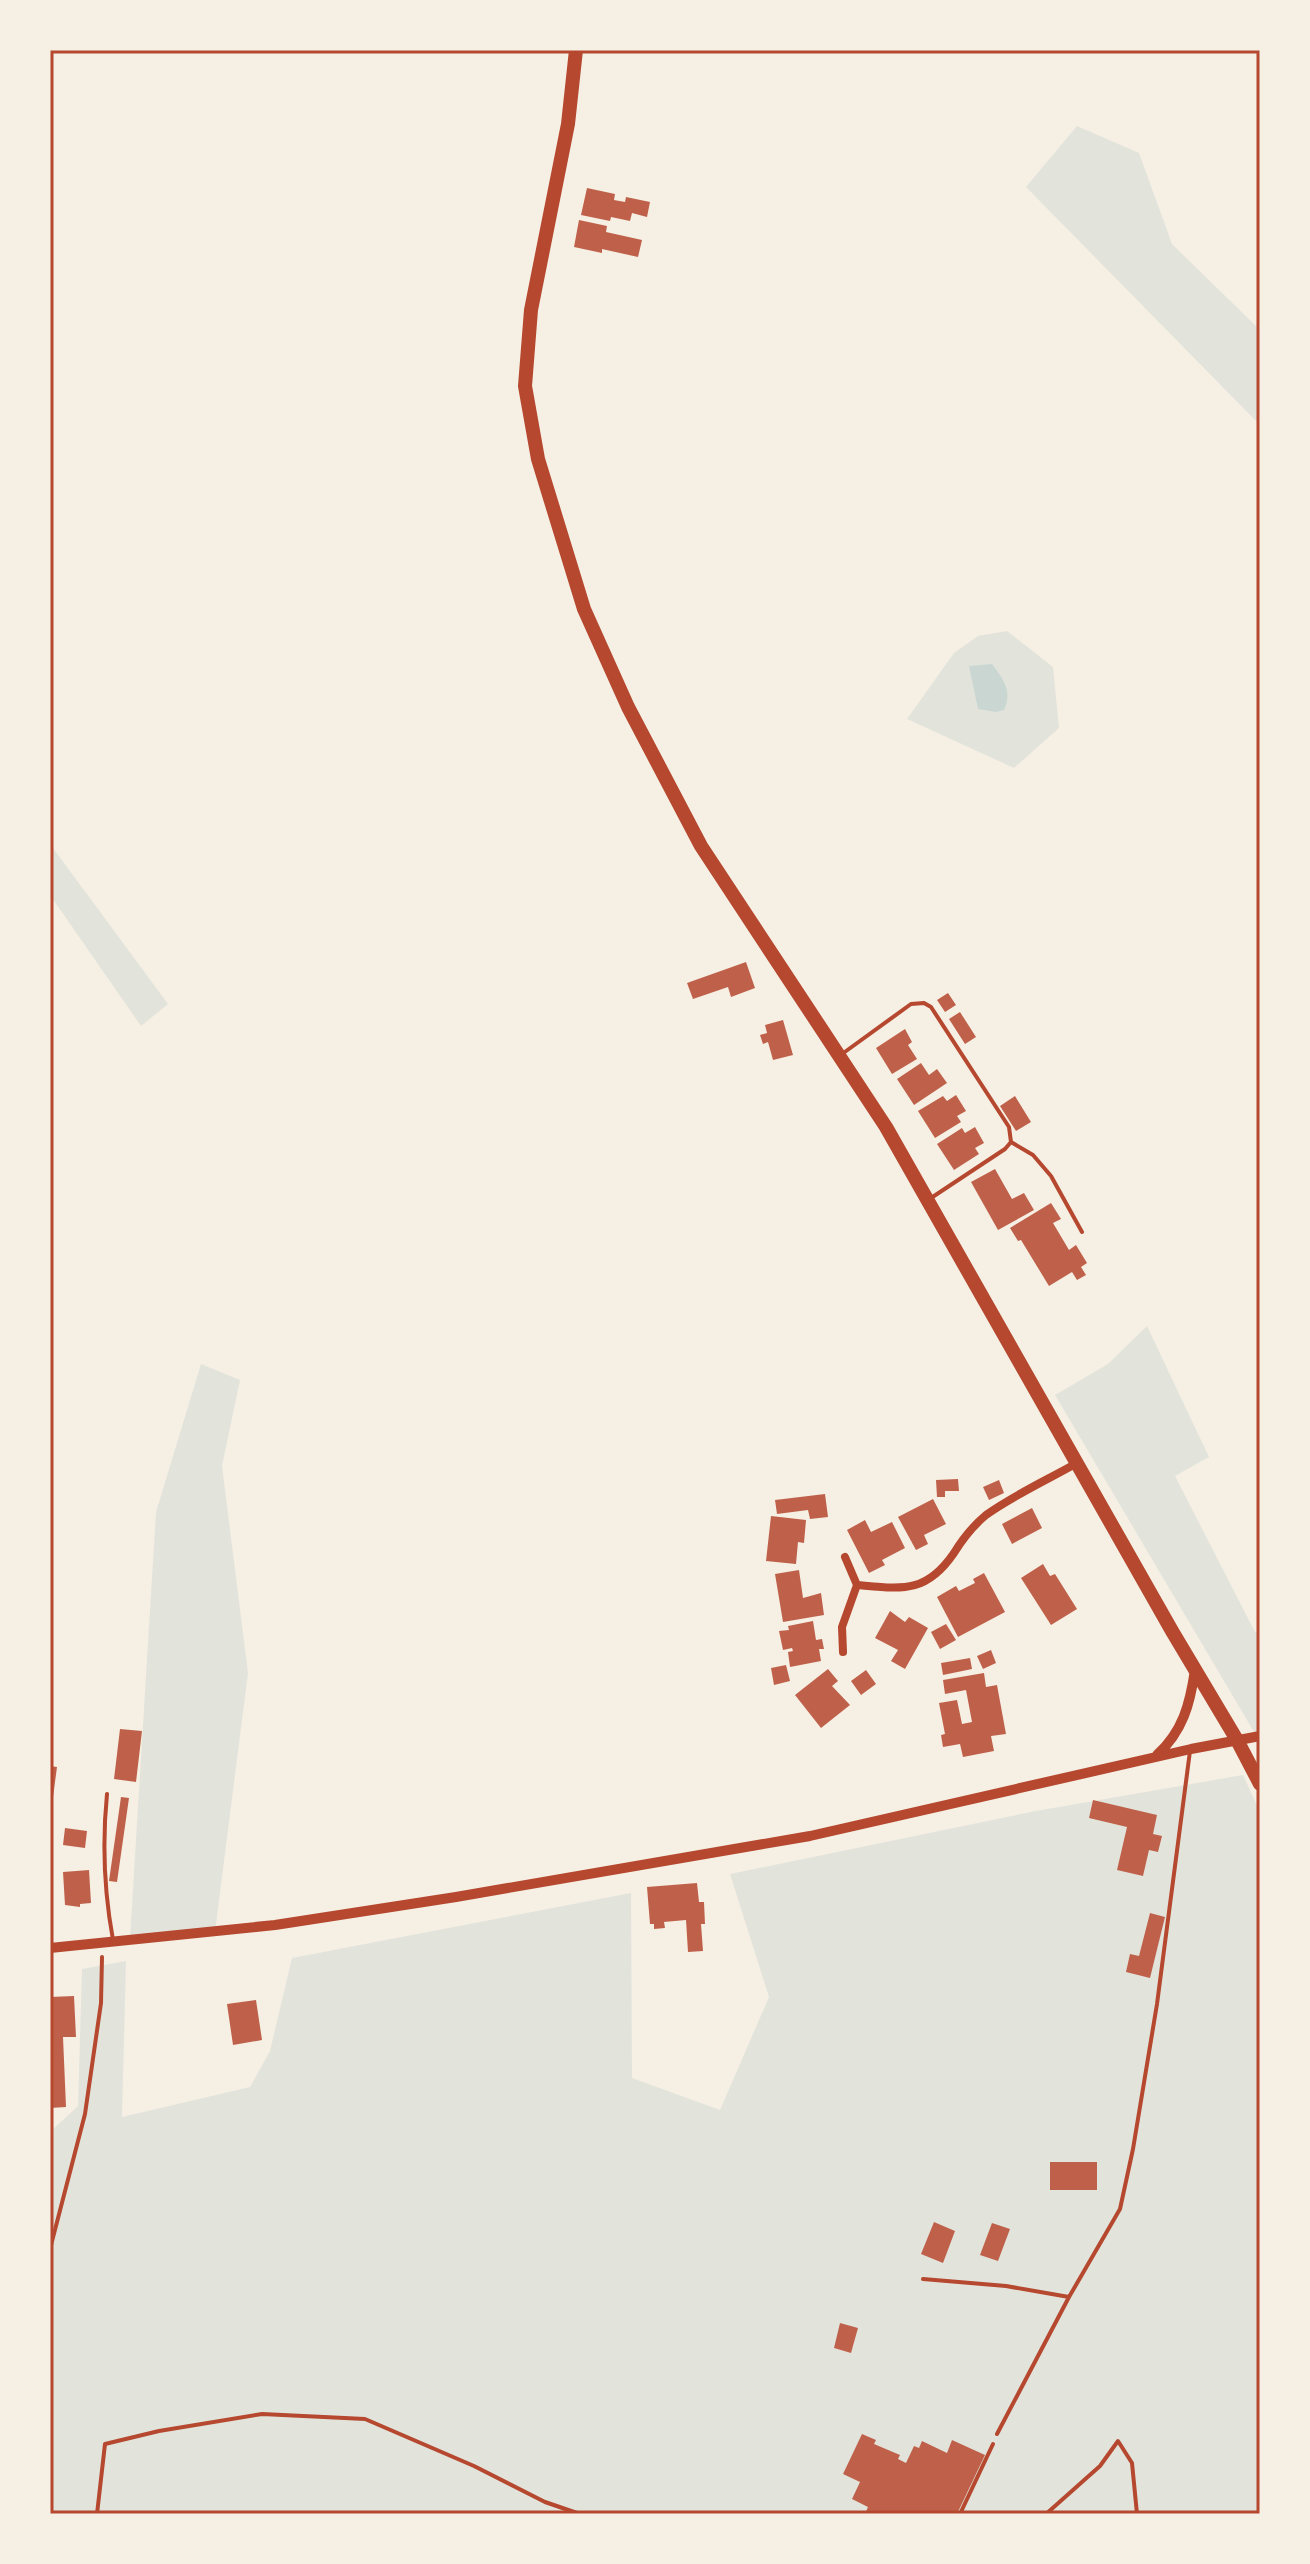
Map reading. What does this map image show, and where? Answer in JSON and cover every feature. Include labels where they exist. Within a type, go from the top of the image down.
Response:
[{"type":"highway","points":[[576,50],[568,124],[528,334],[525,386],[538,459],[584,609],[628,707],[701,846],[840,1055],[929,1199],[1260,1784]]},
{"type":"street","points":[[857,1585],[915,1587],[929,1580],[944,1568],[961,1541],[985,1516],[1077,1463]]},
{"type":"street","points":[[843,1652],[842,1627],[857,1585],[845,1557]]},
{"type":"street","points":[[1156,1757],[1185,1719],[1195,1670]]},
{"type":"street","points":[[50,1948],[275,1925],[794,1839],[1260,1736]]},
{"type":"lane","points":[[840,1055],[911,1004],[924,1003],[931,1007],[1009,1127],[1011,1142],[1005,1149],[929,1199]]},
{"type":"lane","points":[[1011,1142],[1033,1155],[1051,1176],[1082,1232]]},
{"type":"lane","points":[[997,2434],[1069,2297],[1120,2209],[1157,2004],[1191,1749]]},
{"type":"lane","points":[[107,1794],[103,1862],[113,1943]]},
{"type":"lane","points":[[923,2279],[1006,2286],[1069,2297]]},
{"type":"path","points":[[50,2249],[85,2114],[101,2003],[101,1944]]},
{"type":"path","points":[[97,2514],[105,2444],[159,2431],[262,2414],[365,2419],[474,2466],[545,2502],[580,2514]]},
{"type":"path","points":[[960,2514],[997,2434]]},
{"type":"path","points":[[1046,2514],[1100,2466],[1118,2441],[1132,2463],[1137,2514]]},
{"type":"shaded area","points":[[1077,126],[1139,153],[1172,244],[1260,330],[1260,425],[1026,187]]},
{"type":"shaded area","points":[[1007,631],[1053,667],[1059,728],[1014,768],[907,719],[954,653],[978,636]]},
{"type":"shaded area","points":[[992,664],[1007,691],[1004,710],[996,712],[978,709],[969,666]]},
{"type":"shaded area","points":[[50,844],[168,1004],[141,1026],[50,895]]},
{"type":"shaded area","points":[[1147,1326],[1209,1457],[1175,1476],[1255,1632],[1260,1633],[1260,1742],[1055,1395],[1108,1364]]},
{"type":"shaded area","points":[[201,1364],[240,1380],[222,1466],[248,1673],[215,1932],[130,1938],[156,1512]]},
{"type":"shaded area","points":[[1243,1775],[1260,1812],[1260,2514],[50,2514],[50,2132],[78,2106],[82,1969],[126,1961],[122,2117],[250,2087],[270,2051],[292,1958],[631,1893],[632,2078],[720,2110],[769,1997],[730,1874],[1036,1811]]},
{"type":"building","points":[[587,188],[615,194],[614,200],[625,202],[626,197],[650,202],[647,217],[632,213],[630,221],[611,217],[610,221],[581,215]]},
{"type":"building","points":[[579,220],[607,226],[606,232],[642,240],[638,257],[574,247]]},
{"type":"building","points":[[746,962],[755,988],[731,997],[728,987],[693,999],[687,983]]},
{"type":"building","points":[[948,993],[956,1005],[945,1012],[937,1000]]},
{"type":"building","points":[[960,1012],[976,1037],[965,1044],[949,1019]]},
{"type":"building","points":[[783,1020],[793,1055],[773,1060],[768,1042],[763,1044],[760,1035],[767,1033],[765,1025]]},
{"type":"building","points":[[905,1029],[912,1042],[908,1045],[917,1059],[892,1074],[876,1048]]},
{"type":"building","points":[[921,1063],[929,1075],[937,1069],[947,1083],[914,1105],[897,1079]]},
{"type":"building","points":[[956,1095],[966,1111],[957,1116],[961,1122],[935,1138],[918,1111],[943,1096],[947,1101]]},
{"type":"building","points":[[1015,1096],[1031,1122],[1016,1131],[1000,1106]]},
{"type":"building","points":[[975,1127],[984,1143],[975,1148],[979,1154],[954,1170],[937,1144],[962,1128],[965,1133]]},
{"type":"building","points":[[995,1169],[1012,1199],[1024,1193],[1034,1210],[998,1230],[971,1182]]},
{"type":"building","points":[[1051,1203],[1061,1219],[1053,1223],[1069,1250],[1076,1245],[1087,1263],[1081,1267],[1086,1275],[1077,1280],[1072,1272],[1049,1286],[1021,1240],[1018,1241],[1010,1228]]},
{"type":"building","points":[[958,1479],[959,1491],[945,1491],[945,1497],[937,1497],[936,1480]]},
{"type":"building","points":[[999,1480],[1004,1493],[989,1500],[983,1487]]},
{"type":"building","points":[[825,1494],[828,1517],[810,1519],[808,1510],[777,1514],[775,1500]]},
{"type":"building","points":[[933,1499],[946,1524],[924,1535],[928,1544],[916,1550],[898,1517]]},
{"type":"building","points":[[1032,1508],[1042,1528],[1012,1544],[1002,1524]]},
{"type":"building","points":[[771,1516],[806,1520],[804,1543],[798,1542],[796,1564],[766,1561]]},
{"type":"building","points":[[865,1520],[871,1532],[892,1522],[905,1548],[882,1560],[885,1565],[869,1573],[847,1530]]},
{"type":"building","points":[[1043,1564],[1050,1576],[1055,1574],[1077,1609],[1051,1625],[1021,1578]]},
{"type":"building","points":[[799,1570],[803,1598],[821,1593],[824,1615],[783,1622],[775,1574]]},
{"type":"building","points":[[984,1573],[1005,1612],[958,1637],[937,1597],[956,1586],[959,1591],[975,1583],[973,1579]]},
{"type":"building","points":[[890,1611],[905,1622],[909,1617],[928,1628],[905,1669],[891,1661],[898,1650],[875,1638]]},
{"type":"building","points":[[813,1621],[816,1640],[822,1639],[824,1649],[819,1649],[821,1661],[790,1667],[788,1652],[793,1651],[792,1648],[783,1650],[779,1631]]},
{"type":"building","points":[[946,1624],[956,1640],[940,1649],[931,1632]]},
{"type":"building","points":[[991,1650],[996,1663],[983,1669],[977,1656]]},
{"type":"building","points":[[970,1658],[972,1669],[943,1675],[941,1663]]},
{"type":"building","points":[[786,1665],[790,1681],[774,1685],[771,1668]]},
{"type":"building","points":[[828,1669],[838,1681],[832,1686],[850,1705],[821,1728],[795,1695]]},
{"type":"building","points":[[866,1670],[876,1684],[861,1695],[851,1681]]},
{"type":"building","points":[[984,1673],[986,1687],[997,1685],[1006,1734],[991,1736],[994,1751],[963,1757],[960,1744],[943,1747],[941,1735],[945,1734],[939,1703],[957,1700],[962,1724],[972,1722],[966,1690],[945,1694],[943,1680]]},
{"type":"building","points":[[120,1729],[142,1731],[136,1782],[114,1779]]},
{"type":"building","points":[[50,1766],[57,1767],[52,1805],[50,1805]]},
{"type":"building","points":[[121,1797],[129,1798],[117,1882],[109,1881]]},
{"type":"building","points":[[1093,1800],[1157,1815],[1153,1834],[1162,1836],[1158,1852],[1149,1850],[1143,1876],[1117,1870],[1127,1827],[1089,1818]]},
{"type":"building","points":[[65,1828],[87,1831],[85,1848],[63,1845]]},
{"type":"building","points":[[89,1870],[91,1903],[80,1904],[80,1907],[65,1905],[63,1872]]},
{"type":"building","points":[[697,1883],[699,1902],[704,1902],[705,1924],[701,1924],[703,1951],[688,1952],[686,1920],[664,1922],[665,1928],[654,1929],[654,1924],[650,1924],[647,1887]]},
{"type":"building","points":[[1150,1913],[1165,1917],[1150,1978],[1126,1972],[1130,1954],[1139,1956]]},
{"type":"building","points":[[74,1996],[76,2037],[63,2037],[66,2107],[50,2108],[50,1997]]},
{"type":"building","points":[[256,2000],[262,2040],[233,2045],[227,2004]]},
{"type":"building","points":[[1050,2162],[1097,2162],[1097,2190],[1050,2190]]},
{"type":"building","points":[[934,2222],[955,2231],[943,2263],[921,2254]]},
{"type":"building","points":[[992,2223],[1010,2229],[998,2261],[980,2255]]},
{"type":"building","points":[[840,2323],[858,2328],[851,2353],[834,2348]]},
{"type":"building","points":[[862,2434],[876,2440],[874,2444],[900,2455],[898,2459],[906,2463],[914,2446],[919,2448],[922,2441],[947,2453],[952,2440],[985,2455],[957,2514],[865,2514],[868,2507],[852,2499],[860,2482],[843,2474]]}]
